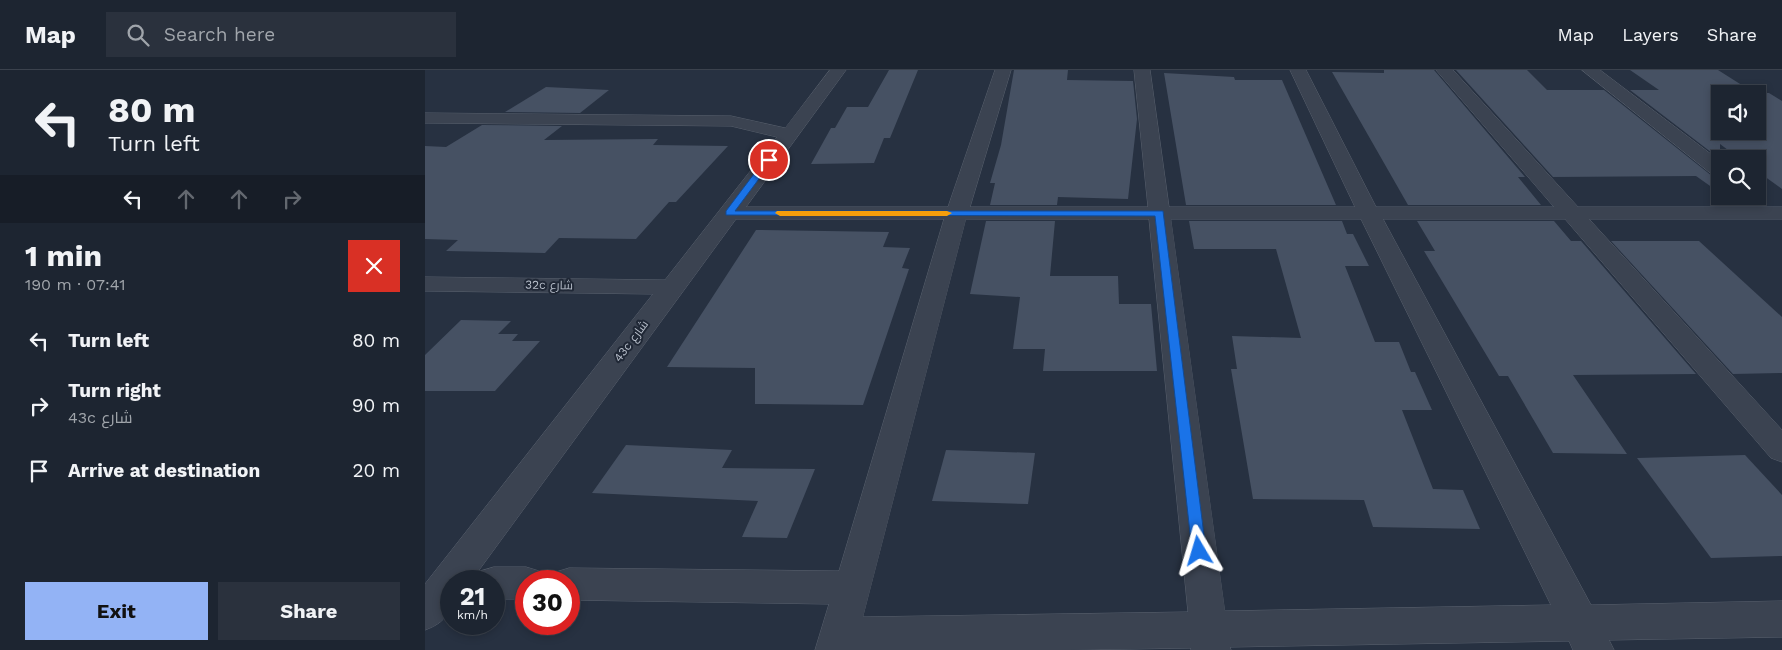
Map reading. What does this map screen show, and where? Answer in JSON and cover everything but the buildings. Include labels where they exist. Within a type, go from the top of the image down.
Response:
[{"type":"street","name":"43c شارع","points":[[459,570],[729,213],[790,115],[838,70]]},
{"type":"street","points":[[1003,70],[957,213],[837,643],[1587,637],[1782,619]]},
{"type":"street","points":[[1142,70],[1210,640]]},
{"type":"street","points":[[1298,70],[1369,213],[1587,637]]},
{"type":"street","points":[[1444,70],[1782,450]]},
{"type":"street","points":[[1590,70],[1711,164]]},
{"type":"street","points":[[731,121],[790,115]]},
{"type":"street","points":[[425,118],[731,121],[790,115]]},
{"type":"street","points":[[1765,205],[1779,215]]},
{"type":"street","points":[[729,213],[1570,213],[1779,215]]},
{"type":"street","name":"32c شارع","points":[[425,284],[673,286]]},
{"type":"street","points":[[580,584],[853,588]]},
{"type":"street","name":"43c شارع","points":[[425,613],[440,594]]},
{"type":"slow traffic","points":[[780,213],[947,213]]},
{"type":"route","points":[[769,160],[729,213],[1159,213],[1199,551]]}]
